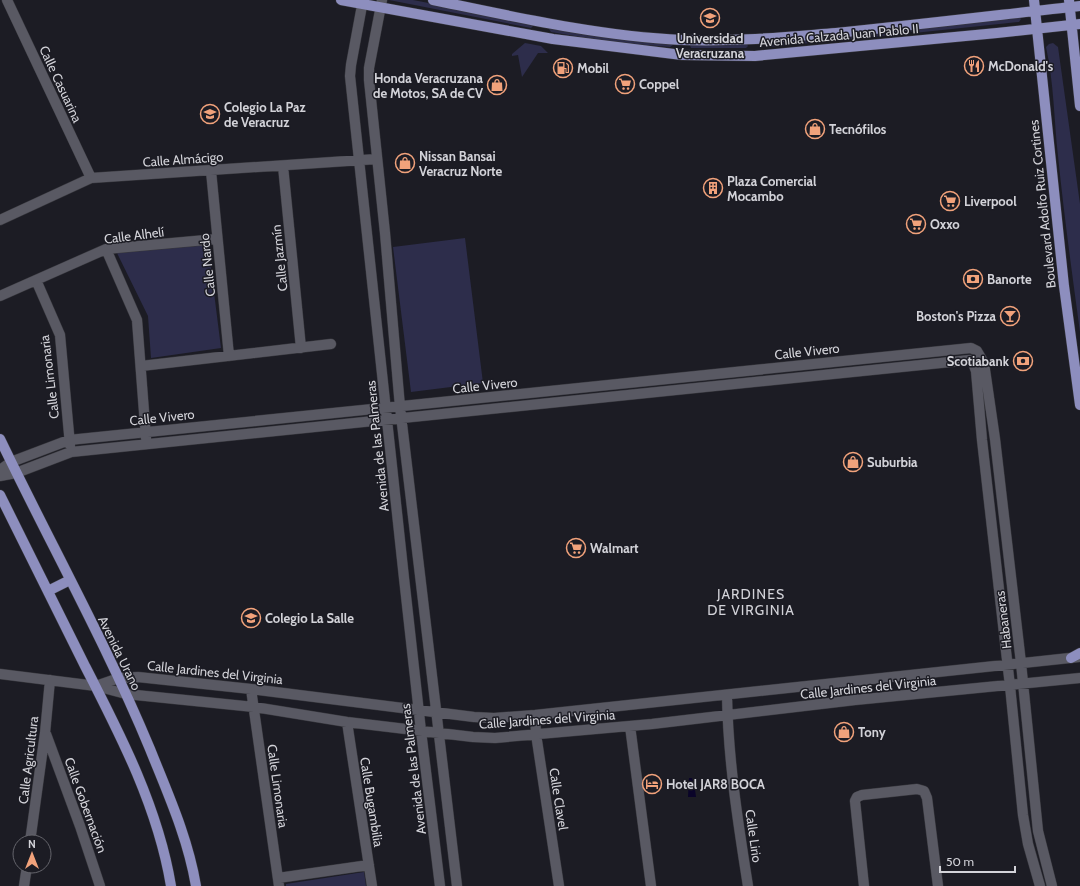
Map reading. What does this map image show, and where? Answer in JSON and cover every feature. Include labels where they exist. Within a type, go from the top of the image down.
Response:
[{"type":"main road","name":"Avenida Calzada Juan Pablo II","points":[[341,0],[381,4],[540,37],[682,54],[755,56],[1076,24]]},
{"type":"main road","name":"Avenida Calzada Juan Pablo II","points":[[433,0],[541,22],[611,33],[682,40],[754,40],[903,27],[1035,11],[1073,4]]},
{"type":"main road","name":"Boulevard Adolfo Ruiz Cortines","points":[[1034,0],[1064,286],[1080,405]]},
{"type":"main road","points":[[1073,4],[1076,24],[1080,106]]},
{"type":"main road","points":[[540,37],[541,22]]},
{"type":"main road","points":[[754,40],[755,56]]},
{"type":"main road","name":"Avenida Urano","points":[[0,439],[120,678],[183,832],[193,867],[196,886]]},
{"type":"main road","points":[[0,495],[117,729],[147,801],[161,841],[171,886]]},
{"type":"main road","points":[[48,591],[70,580]]},
{"type":"street","name":"Calle Casuarina","points":[[7,0],[91,178]]},
{"type":"street","name":"Avenida de las Palmeras","points":[[363,2],[350,76],[358,160],[368,235],[386,420],[440,886]]},
{"type":"street","name":"Avenida de las Palmeras","points":[[381,4],[369,68],[369,80],[400,407],[435,712],[457,886]]},
{"type":"street","name":"Calle Almácigo","points":[[0,220],[91,178],[377,159]]},
{"type":"street","name":"Calle Jazmín","points":[[283,166],[301,348]]},
{"type":"street","name":"Calle Nardo","points":[[211,171],[229,356]]},
{"type":"street","name":"Calle Alhelí","points":[[0,296],[106,249],[217,238]]},
{"type":"street","points":[[106,249],[137,320],[147,444]]},
{"type":"street","name":"Calle Limonaria","points":[[36,280],[60,336],[71,452]]},
{"type":"street","points":[[141,366],[331,344]]},
{"type":"street","name":"Calle Vivero","points":[[0,470],[11,462],[69,440],[400,407],[966,347],[977,351]]},
{"type":"street","name":"Habaneras","points":[[977,351],[982,356],[984,363],[995,439],[1021,663],[1038,831],[1052,886]]},
{"type":"street","points":[[880,356],[881,369]]},
{"type":"street","name":"Calle Vivero","points":[[0,476],[16,473],[71,452],[965,360],[970,360],[973,363]]},
{"type":"street","name":"Habaneras","points":[[973,363],[976,371],[994,554],[1010,686],[1024,822],[1028,844],[1040,886]]},
{"type":"street","points":[[265,420],[266,432]]},
{"type":"street","points":[[217,425],[219,437]]},
{"type":"street","points":[[994,554],[1008,553]]},
{"type":"street","points":[[404,578],[420,576]]},
{"type":"street","name":"Calle Jardines del Virginia","points":[[96,686],[120,678],[138,677],[494,718],[727,695],[1077,656]]},
{"type":"street","points":[[0,674],[96,686]]},
{"type":"street","name":"Calle Jardines del Virginia","points":[[96,686],[126,694],[254,707],[347,722],[473,737],[495,738],[630,726],[1080,678]]},
{"type":"street","name":"Calle Agricultura","points":[[31,834],[46,732],[50,680]]},
{"type":"street","name":"Calle Limonaria","points":[[251,689],[279,882]]},
{"type":"street","name":"Calle Lirio","points":[[727,695],[727,715],[733,786],[748,886]]},
{"type":"street","name":"Calle Clavel","points":[[535,715],[536,734],[559,886]]},
{"type":"street","name":"Calle Bugambilia","points":[[347,722],[372,886]]},
{"type":"street","points":[[630,726],[651,886]]},
{"type":"street","name":"Calle Gobernación","points":[[46,732],[100,886]]},
{"type":"street","points":[[864,886],[855,801],[857,797],[862,795],[917,789],[924,791],[927,798],[938,886]]},
{"type":"street","points":[[279,882],[369,865]]},
{"type":"street","points":[[24,886],[26,874]]},
{"type":"shaded area","points":[[389,0],[413,0],[532,23],[533,26],[531,28]]},
{"type":"shaded area","points":[[1018,16],[1021,19],[1019,22],[914,33],[910,31],[912,28]]},
{"type":"shaded area","points":[[552,27],[670,42],[673,45],[670,47],[655,46],[580,37],[551,32],[549,29]]},
{"type":"shaded area","points":[[892,30],[894,33],[892,35],[768,47],[766,45],[768,42]]},
{"type":"shaded area","points":[[525,43],[541,46],[548,53],[538,53],[522,77],[518,55],[512,56],[512,54]]},
{"type":"shaded area","points":[[691,43],[746,43],[748,46],[746,48],[691,48]]},
{"type":"shaded area","points":[[1053,43],[1058,47],[1080,204],[1080,332],[1060,178],[1051,74],[1046,47]]},
{"type":"shaded area","points":[[465,238],[483,383],[411,392],[393,247]]},
{"type":"shaded area","points":[[208,245],[221,348],[151,358],[148,316],[117,253]]},
{"type":"shaded area","points":[[689,778],[692,778],[694,782],[696,797],[688,797]]},
{"type":"shaded area","points":[[364,872],[366,886],[286,886],[286,884]]},
{"type":"place","name":"Universidad Veracruzana","points":[[710,18]]},
{"type":"place","name":"McDonald's","points":[[974,66]]},
{"type":"place","name":"Mobil","points":[[563,68]]},
{"type":"place","name":"Coppel","points":[[625,84]]},
{"type":"place","name":"Honda Veracruzana de Motos, SA de CV","points":[[497,85]]},
{"type":"place","name":"Colegio La Paz de Veracruz","points":[[210,114]]},
{"type":"place","name":"Tecnófilos","points":[[815,129]]},
{"type":"place","name":"Nissan Bansai Veracruz Norte","points":[[405,163]]},
{"type":"place","name":"Plaza Comercial Mocambo","points":[[713,188]]},
{"type":"place","name":"Liverpool","points":[[950,201]]},
{"type":"place","name":"Oxxo","points":[[916,224]]},
{"type":"place","name":"Banorte","points":[[973,279]]},
{"type":"place","name":"Boston's Pizza","points":[[1010,316]]},
{"type":"place","name":"Scotiabank","points":[[1023,361]]},
{"type":"place","name":"Suburbia","points":[[853,462]]},
{"type":"place","name":"Walmart","points":[[576,548]]},
{"type":"place","name":"Colegio La Salle","points":[[251,618]]},
{"type":"place","name":"Tony","points":[[844,732]]},
{"type":"place","name":"Hotel JAR8 BOCA","points":[[652,784]]},
{"type":"district","name":"JARDINES DE VIRGINIA","points":[[751,602]]}]
